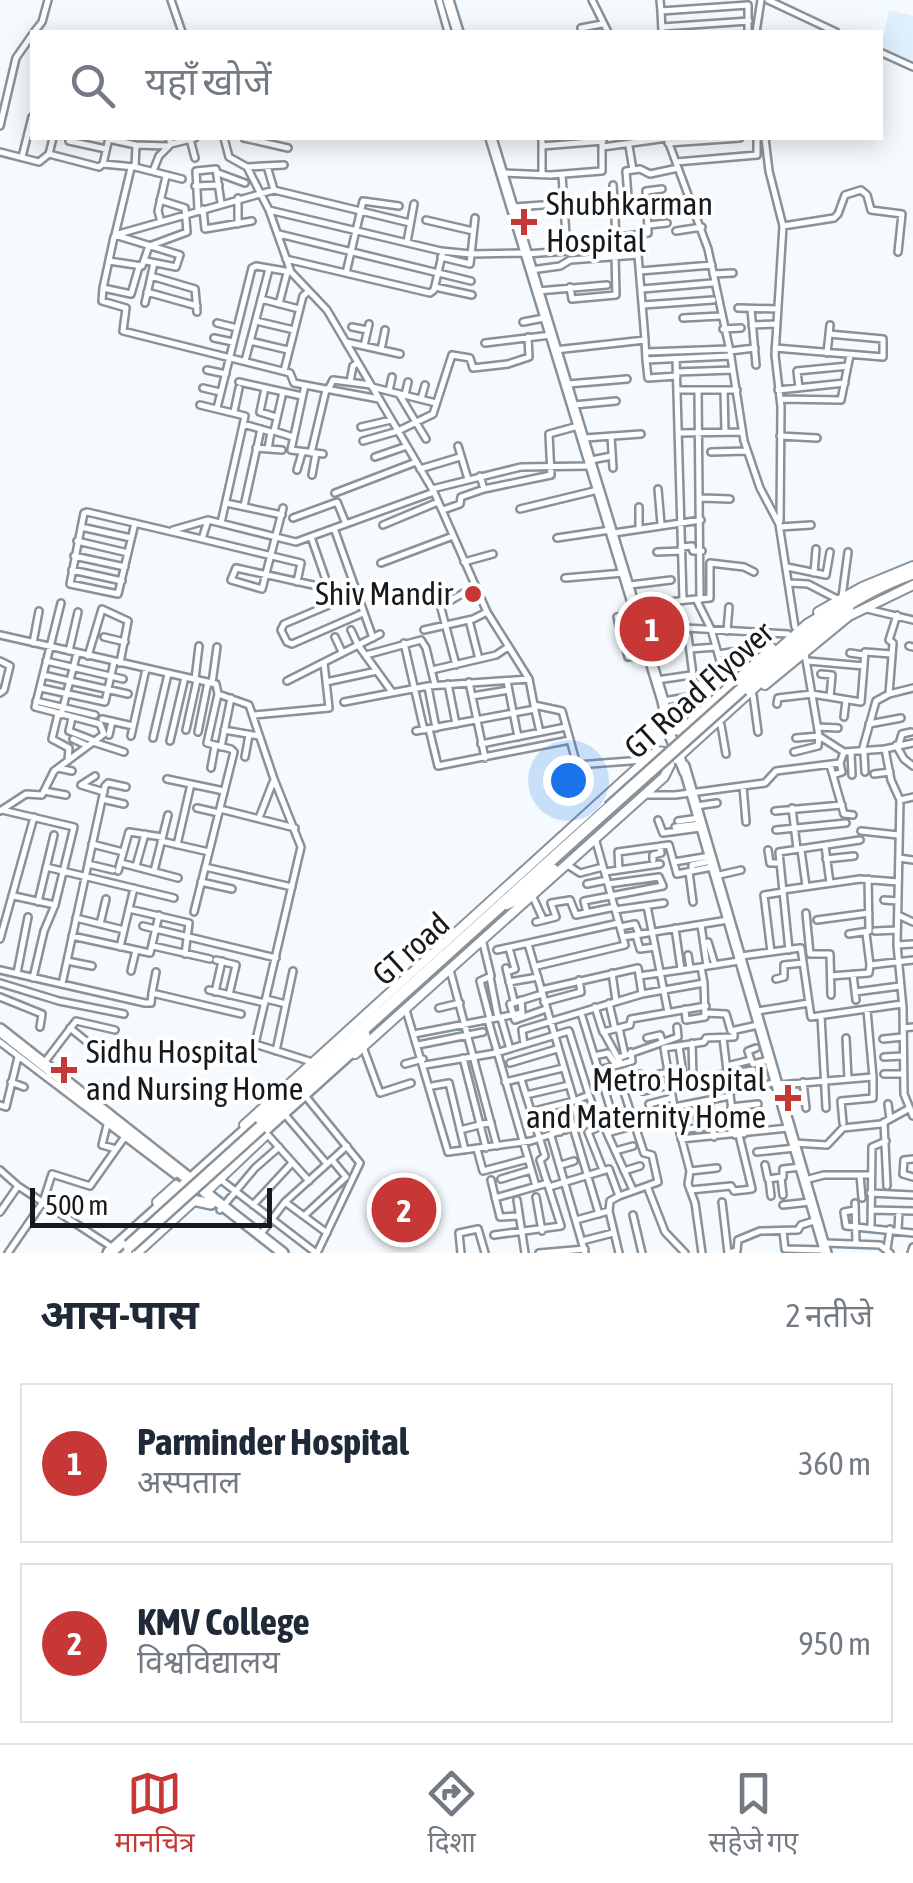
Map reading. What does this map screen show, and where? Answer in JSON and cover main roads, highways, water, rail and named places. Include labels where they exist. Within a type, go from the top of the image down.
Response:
[{"type":"highway","name":"GT Road Flyover","points":[[505,904],[746,692],[796,640],[844,602],[913,576]]},
{"type":"highway","name":"GT road","points":[[361,1039],[505,904]]},
{"type":"highway","points":[[0,1034],[164,1160],[189,1184]]},
{"type":"highway","points":[[0,1034],[189,1184]]},
{"type":"highway","points":[[120,1250],[334,1050],[351,1036],[361,1039]]},
{"type":"highway","points":[[120,1250],[361,1039]]},
{"type":"highway","points":[[120,1250],[189,1184],[361,1039]]},
{"type":"main road","points":[[448,0],[453,30]]},
{"type":"main road","points":[[492,140],[696,806],[825,1249]]},
{"type":"main road","points":[[670,728],[674,743]]},
{"type":"main road","points":[[189,1184],[278,1252]]},
{"type":"place","name":"Shubhkarman Hospital","points":[[524,222]]},
{"type":"place","name":"Shiv Mandir","points":[[473,594]]},
{"type":"place","name":"Parminder Hospital","points":[[652,629]]},
{"type":"place","name":"Sidhu Hospital and Nursing Home","points":[[64,1070]]},
{"type":"place","name":"Metro Hospital and Maternity Home","points":[[788,1098]]},
{"type":"place","name":"KMV College","points":[[404,1210]]}]
